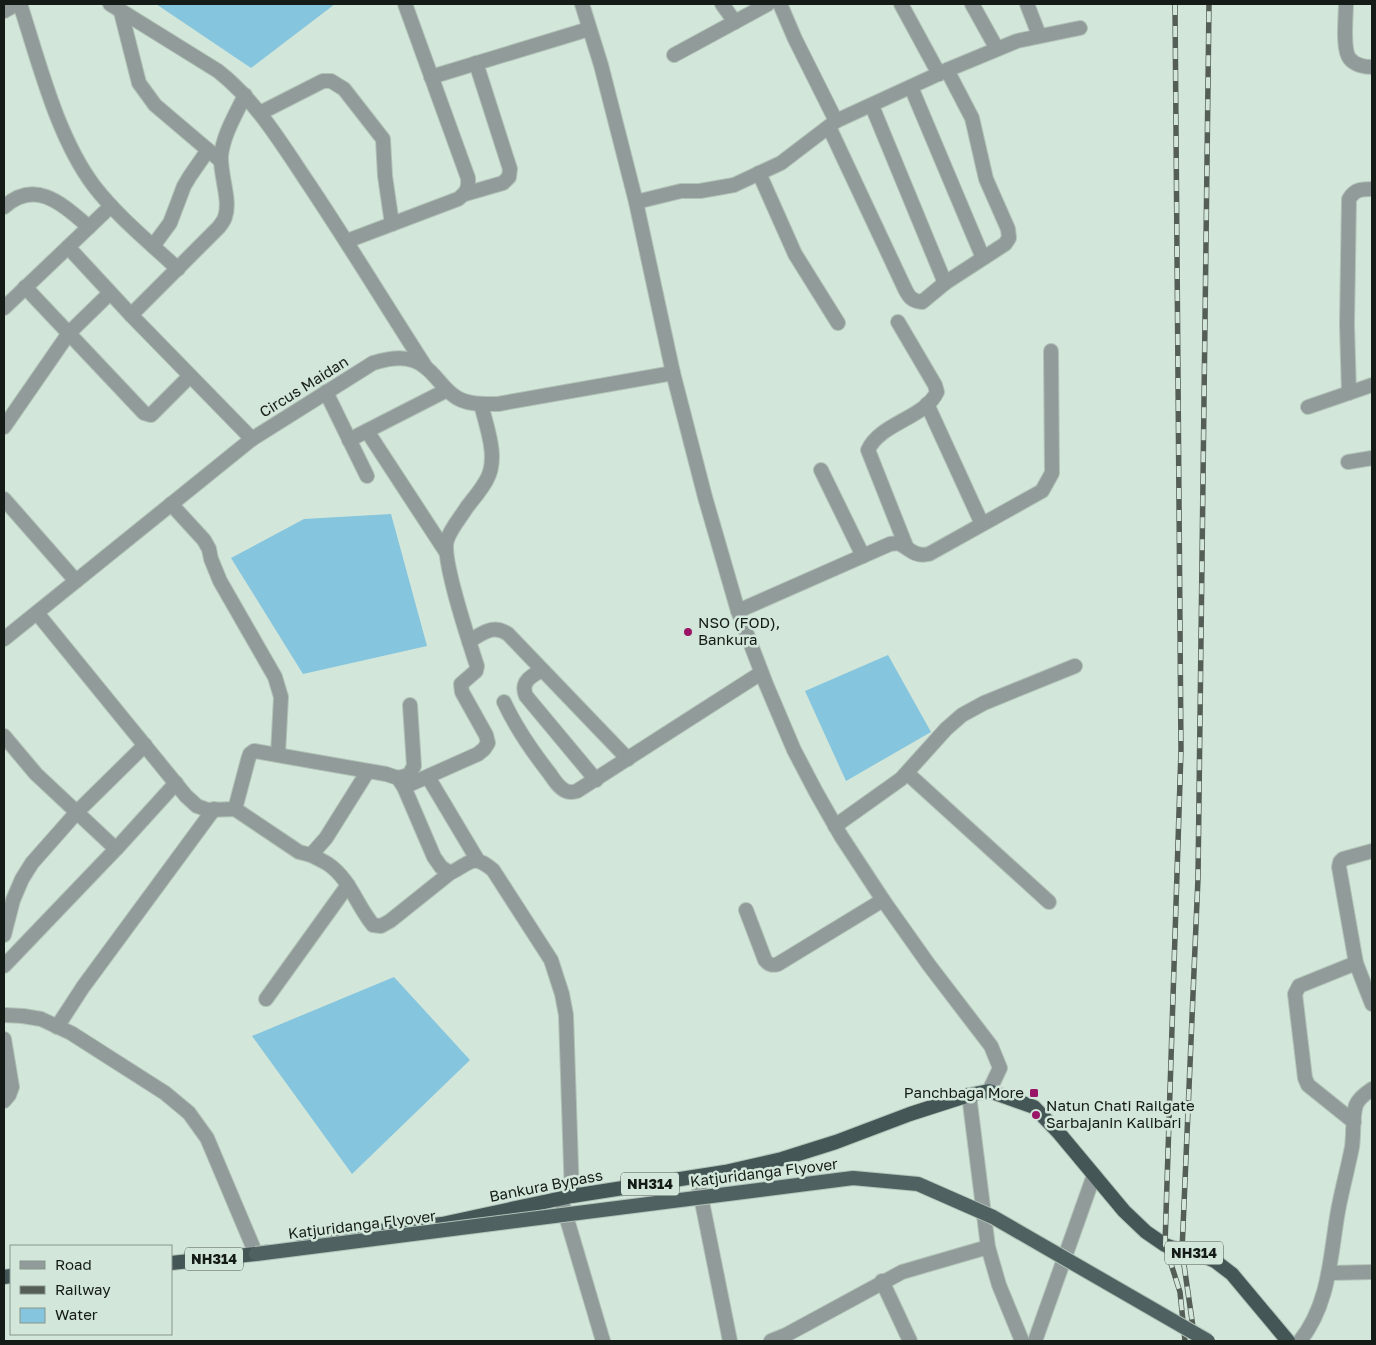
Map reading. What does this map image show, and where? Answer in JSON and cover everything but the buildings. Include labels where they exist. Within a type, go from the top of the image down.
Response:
[{"type":"highway","name":"Bankura Bypass","points":[[172,1263],[256,1254],[326,1238],[442,1224],[567,1198],[725,1172],[782,1159],[969,1095],[989,1091],[1008,1096],[1034,1107],[1059,1133],[1094,1175]]},
{"type":"highway","name":"NH314","points":[[1094,1175],[1146,1232],[1174,1248],[1200,1254],[1215,1261],[1232,1274],[1288,1341]]},
{"type":"main road","name":"Katjuridanga Flyover","points":[[256,1254],[853,1178],[918,1184],[993,1217],[1208,1341]]},
{"type":"street","points":[[4,11],[18,4],[65,132],[79,162],[94,185],[111,206],[178,269]]},
{"type":"street","points":[[404,4],[468,178],[469,187],[465,194]]},
{"type":"street","points":[[582,4],[601,65],[636,202],[674,374],[705,497],[738,611],[794,750],[835,826],[883,900],[991,1046],[1000,1068],[989,1091]]},
{"type":"street","points":[[722,4],[735,22]]},
{"type":"street","points":[[674,55],[768,4]]},
{"type":"street","points":[[780,4],[910,298],[922,302],[945,283],[1005,244],[1009,238],[1008,229],[986,179],[972,118],[901,4]]},
{"type":"street","points":[[972,4],[997,49]]},
{"type":"street","points":[[1027,4],[1039,35]]},
{"type":"street","points":[[1346,4],[1346,51],[1350,60],[1359,65],[1372,67]]},
{"type":"street","points":[[116,8],[218,71],[245,95],[260,113],[346,241],[425,366],[453,396],[467,402],[498,404],[674,374]]},
{"type":"street","points":[[116,8],[139,83],[146,94],[155,105],[221,161]]},
{"type":"street","points":[[636,202],[681,191],[700,191],[734,185],[781,163],[833,124],[943,72],[1017,40],[1080,28]]},
{"type":"street","points":[[431,77],[589,29]]},
{"type":"street","points":[[346,241],[458,199],[465,194],[503,183],[509,177],[510,169],[476,63]]},
{"type":"street","points":[[260,113],[323,81],[331,81],[344,89],[383,139],[385,176],[392,224]]},
{"type":"street","points":[[911,87],[983,258]]},
{"type":"street","points":[[131,316],[219,228],[225,217],[226,205],[221,161],[225,138],[245,95]]},
{"type":"street","points":[[872,106],[945,283]]},
{"type":"street","points":[[153,246],[170,223],[184,186],[208,150]]},
{"type":"street","points":[[760,173],[795,254],[838,323]]},
{"type":"street","points":[[1349,392],[1347,325],[1349,199],[1353,192],[1372,189]]},
{"type":"street","points":[[4,207],[22,194],[38,194],[64,206],[89,227]]},
{"type":"street","points":[[4,308],[111,206]]},
{"type":"street","points":[[68,247],[131,316],[252,439]]},
{"type":"street","points":[[26,287],[144,413],[151,416],[190,376]]},
{"type":"street","points":[[4,428],[69,333],[110,293]]},
{"type":"street","points":[[898,322],[935,385],[937,392],[934,398],[927,404],[889,429],[870,445],[868,450],[906,546]]},
{"type":"street","points":[[738,611],[890,544],[898,543],[906,546],[921,556],[929,554],[1042,491],[1052,473],[1051,351]]},
{"type":"street","name":"Circus Maidan","points":[[4,640],[252,439],[373,363],[391,358],[410,360],[425,366]]},
{"type":"street","points":[[1308,407],[1372,385]]},
{"type":"street","points":[[349,440],[447,390]]},
{"type":"street","points":[[326,392],[367,476]]},
{"type":"street","points":[[235,809],[250,754],[254,751],[368,771],[401,782],[428,777],[478,754],[488,744],[486,735],[462,692],[462,684],[476,672],[477,666],[462,622],[446,552],[446,540],[488,478],[492,466],[492,453],[481,404]]},
{"type":"street","points":[[927,404],[982,524]]},
{"type":"street","points":[[367,431],[446,552]]},
{"type":"street","points":[[1348,462],[1372,458]]},
{"type":"street","points":[[821,470],[863,556]]},
{"type":"street","points":[[4,499],[76,581]]},
{"type":"street","points":[[171,504],[204,540],[220,582],[275,677],[282,697],[278,754]]},
{"type":"street","points":[[37,613],[197,806],[208,810],[235,809],[299,852],[311,855],[329,865],[348,885],[365,916],[373,926],[381,926],[450,873],[469,861],[477,859]]},
{"type":"street","points":[[469,640],[493,628],[500,629],[508,634],[628,759]]},
{"type":"street","points":[[835,826],[907,773],[946,729],[962,715],[984,703],[1075,666]]},
{"type":"street","points":[[542,670],[525,682],[523,689],[526,696],[596,780]]},
{"type":"street","points":[[504,702],[528,747],[564,790],[577,792],[761,672]]},
{"type":"street","points":[[401,782],[410,775],[414,766],[410,705]]},
{"type":"street","points":[[4,736],[36,774],[116,850]]},
{"type":"street","points":[[4,935],[13,900],[22,879],[32,863],[50,840],[145,745]]},
{"type":"street","points":[[311,855],[326,838],[368,771]]},
{"type":"street","points":[[907,773],[1049,902]]},
{"type":"street","points":[[428,777],[477,859],[485,863],[492,870],[542,944],[551,960],[562,994],[566,1015],[567,1198],[604,1341]]},
{"type":"street","points":[[401,782],[434,857],[450,873]]},
{"type":"street","points":[[4,966],[116,850],[176,783]]},
{"type":"street","points":[[57,1027],[214,809]]},
{"type":"street","points":[[1372,851],[1343,859],[1339,867],[1356,963],[1372,1004]]},
{"type":"street","points":[[266,999],[348,885]]},
{"type":"street","points":[[746,910],[765,960],[773,966],[883,900]]},
{"type":"street","points":[[1354,1122],[1308,1085],[1305,1078],[1295,994],[1299,986],[1356,963]]},
{"type":"street","points":[[4,1015],[41,1019],[78,1038],[165,1093],[189,1113],[207,1138],[256,1254]]},
{"type":"street","points":[[4,1039],[12,1087],[4,1101]]},
{"type":"street","points":[[1300,1341],[1308,1332],[1324,1296],[1330,1273],[1337,1219],[1351,1154],[1357,1104],[1372,1089]]},
{"type":"street","points":[[969,1095],[988,1247],[999,1285],[1022,1341]]},
{"type":"street","points":[[1035,1341],[1094,1175]]},
{"type":"street","points":[[697,1177],[730,1341]]},
{"type":"street","points":[[771,1341],[786,1335],[882,1281],[902,1272],[988,1247]]},
{"type":"street","points":[[1330,1273],[1372,1272]]},
{"type":"street","points":[[882,1281],[910,1341]]},
{"type":"water","points":[[156,4],[335,4],[251,68]]},
{"type":"water","points":[[391,514],[427,646],[303,674],[231,558],[304,519]]},
{"type":"water","points":[[888,655],[931,732],[846,781],[805,691]]},
{"type":"water","points":[[394,977],[470,1060],[352,1174],[252,1036]]},
{"type":"railway","points":[[1175,4],[1181,750],[1165,1245],[1180,1292],[1185,1341]]},
{"type":"railway","points":[[1195,1341],[1182,1251],[1198,878],[1209,4]]},
{"type":"place","name":"NSO (FOD), Bankura","points":[[688,632]]},
{"type":"place","name":"Panchbaga More","points":[[1034,1093]]},
{"type":"place","name":"Natun Chati Railgate Sarbajanin Kalibari","points":[[1036,1115]]}]
